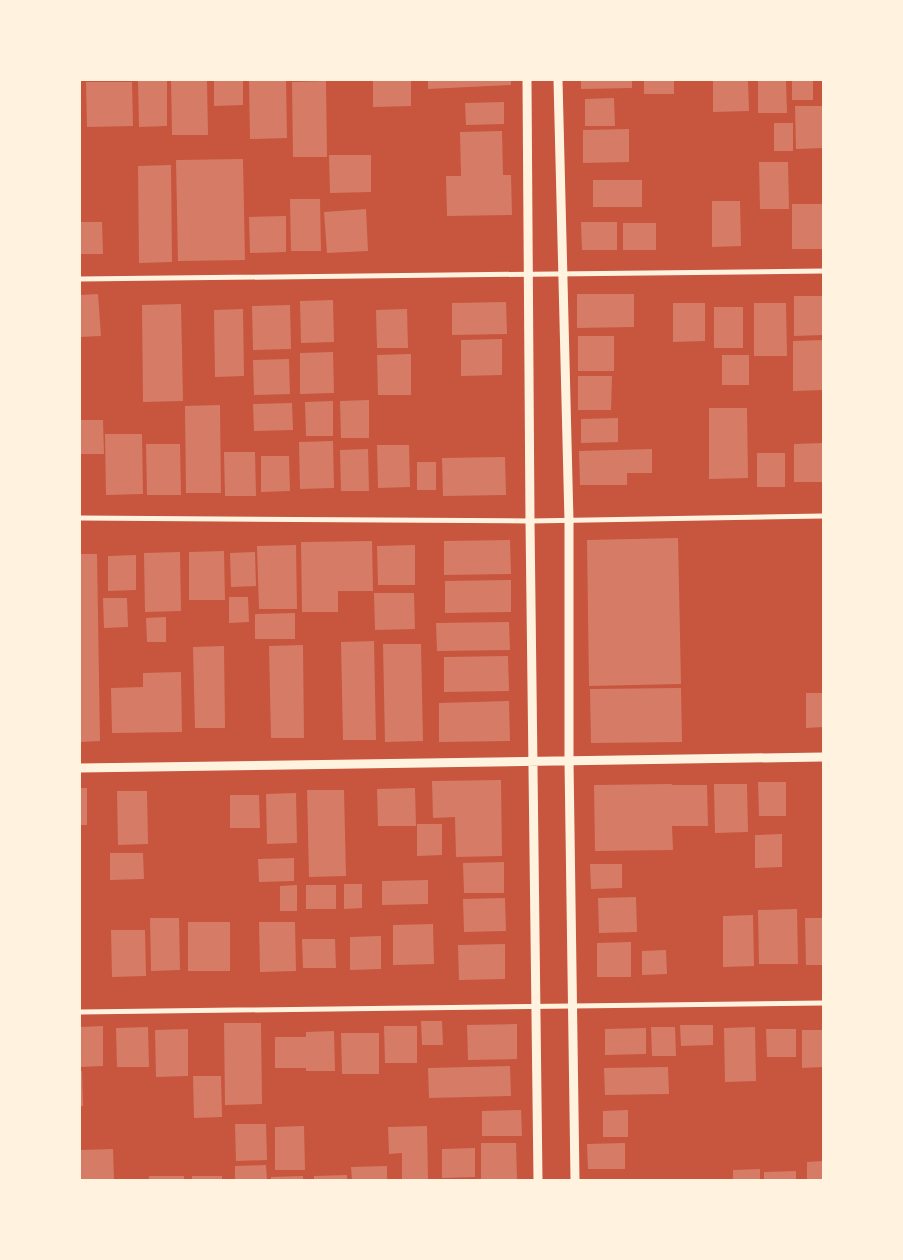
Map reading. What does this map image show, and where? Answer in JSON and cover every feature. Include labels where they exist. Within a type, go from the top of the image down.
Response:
[{"type":"street","points":[[527,80],[527,274],[538,1180]]},
{"type":"street","points":[[558,80],[569,521],[569,761],[575,1180]]},
{"type":"street","points":[[80,279],[823,271]]},
{"type":"street","points":[[80,518],[569,521],[823,516]]},
{"type":"street","points":[[80,768],[823,757]]},
{"type":"street","points":[[80,1012],[823,1003]]},
{"type":"building","points":[[138,80],[167,80],[167,126],[139,127]]},
{"type":"building","points":[[171,80],[207,80],[208,135],[172,135]]},
{"type":"building","points":[[214,80],[243,80],[243,105],[214,106]]},
{"type":"building","points":[[249,80],[286,80],[287,138],[250,139]]},
{"type":"building","points":[[373,80],[411,80],[411,106],[373,107]]},
{"type":"building","points":[[428,80],[511,80],[511,85],[428,89]]},
{"type":"building","points":[[581,80],[632,80],[632,88],[581,89]]},
{"type":"building","points":[[644,80],[674,80],[674,94],[644,94]]},
{"type":"building","points":[[713,80],[748,80],[749,111],[713,112]]},
{"type":"building","points":[[758,80],[786,80],[787,113],[758,113]]},
{"type":"building","points":[[792,80],[813,80],[813,100],[792,100]]},
{"type":"building","points":[[326,81],[327,157],[293,157],[292,82]]},
{"type":"building","points":[[86,82],[132,82],[133,126],[87,127]]},
{"type":"building","points":[[614,98],[615,126],[585,126],[585,99]]},
{"type":"building","points":[[504,102],[504,124],[466,125],[465,103]]},
{"type":"building","points":[[795,106],[823,106],[823,148],[796,149]]},
{"type":"building","points":[[774,123],[793,123],[793,151],[774,151]]},
{"type":"building","points":[[629,129],[629,162],[583,163],[583,130]]},
{"type":"building","points":[[502,131],[503,175],[511,175],[512,215],[447,216],[446,176],[461,176],[460,132]]},
{"type":"building","points":[[329,155],[371,155],[371,192],[330,193]]},
{"type":"building","points":[[243,159],[245,260],[178,261],[176,160]]},
{"type":"building","points":[[759,162],[788,162],[789,209],[760,209]]},
{"type":"building","points":[[171,165],[172,262],[139,263],[138,166]]},
{"type":"building","points":[[593,180],[642,180],[642,207],[593,207]]},
{"type":"building","points":[[290,199],[320,199],[321,251],[291,251]]},
{"type":"building","points":[[712,201],[740,201],[741,246],[712,247]]},
{"type":"building","points":[[792,204],[823,204],[823,249],[792,249]]},
{"type":"building","points":[[366,209],[368,251],[327,253],[324,212]]},
{"type":"building","points":[[286,216],[286,252],[250,253],[249,217]]},
{"type":"building","points":[[80,222],[102,222],[103,254],[80,254]]},
{"type":"building","points":[[581,222],[617,222],[617,250],[582,250]]},
{"type":"building","points":[[623,223],[656,223],[656,250],[623,250]]},
{"type":"building","points":[[98,294],[101,336],[80,337],[80,295]]},
{"type":"building","points":[[577,294],[634,294],[634,327],[577,328]]},
{"type":"building","points":[[794,296],[823,296],[823,335],[794,336]]},
{"type":"building","points":[[333,300],[334,342],[301,343],[300,301]]},
{"type":"building","points":[[506,302],[507,334],[452,335],[452,303]]},
{"type":"building","points":[[673,303],[705,303],[705,341],[673,342]]},
{"type":"building","points":[[754,303],[786,303],[787,356],[754,356]]},
{"type":"building","points":[[181,304],[183,401],[143,402],[142,305]]},
{"type":"building","points":[[290,305],[291,349],[253,350],[252,306]]},
{"type":"building","points":[[714,307],[743,307],[743,348],[714,348]]},
{"type":"building","points":[[243,309],[244,376],[215,377],[214,310]]},
{"type":"building","points":[[407,309],[408,348],[377,348],[376,310]]},
{"type":"building","points":[[578,336],[614,336],[614,371],[578,371]]},
{"type":"building","points":[[502,339],[502,375],[461,376],[461,340]]},
{"type":"building","points":[[823,340],[823,390],[793,391],[793,341]]},
{"type":"building","points":[[333,352],[334,393],[300,394],[300,353]]},
{"type":"building","points":[[411,354],[411,395],[378,395],[377,355]]},
{"type":"building","points":[[722,355],[749,355],[749,385],[722,385]]},
{"type":"building","points":[[289,359],[290,394],[254,395],[253,360]]},
{"type":"building","points":[[578,376],[612,376],[611,410],[578,410]]},
{"type":"building","points":[[369,400],[369,438],[341,438],[340,401]]},
{"type":"building","points":[[333,401],[333,436],[306,436],[305,402]]},
{"type":"building","points":[[292,403],[293,430],[254,431],[253,404]]},
{"type":"building","points":[[220,405],[221,493],[186,493],[185,406]]},
{"type":"building","points":[[709,408],[747,408],[748,478],[709,479]]},
{"type":"building","points":[[618,418],[618,442],[581,443],[581,419]]},
{"type":"building","points":[[80,420],[103,420],[104,454],[80,454]]},
{"type":"building","points":[[105,434],[142,434],[143,494],[106,495]]},
{"type":"building","points":[[333,441],[334,488],[300,489],[299,442]]},
{"type":"building","points":[[823,443],[823,482],[794,482],[794,444]]},
{"type":"building","points":[[146,444],[180,444],[181,495],[147,495]]},
{"type":"building","points":[[377,445],[409,445],[410,487],[378,488]]},
{"type":"building","points":[[368,449],[369,491],[341,491],[340,450]]},
{"type":"building","points":[[652,449],[652,473],[627,473],[627,485],[580,485],[579,451]]},
{"type":"building","points":[[224,452],[255,452],[256,496],[225,496]]},
{"type":"building","points":[[757,453],[785,453],[785,487],[757,487]]},
{"type":"building","points":[[261,456],[289,456],[290,491],[261,492]]},
{"type":"building","points":[[505,457],[506,495],[443,496],[442,458]]},
{"type":"building","points":[[417,462],[436,462],[436,490],[417,490]]},
{"type":"building","points":[[678,538],[681,684],[589,686],[587,540]]},
{"type":"building","points":[[510,540],[511,574],[444,575],[444,541]]},
{"type":"building","points":[[372,541],[373,591],[338,591],[338,612],[302,612],[301,542]]},
{"type":"building","points":[[296,545],[297,609],[259,609],[257,546]]},
{"type":"building","points":[[415,545],[415,585],[378,585],[377,546]]},
{"type":"building","points":[[224,551],[225,600],[189,600],[189,552]]},
{"type":"building","points":[[180,552],[181,611],[145,612],[144,553]]},
{"type":"building","points":[[255,552],[256,586],[231,587],[230,553]]},
{"type":"building","points":[[80,554],[97,554],[100,741],[80,742]]},
{"type":"building","points":[[136,555],[136,590],[108,591],[108,556]]},
{"type":"building","points":[[511,580],[511,612],[445,613],[445,581]]},
{"type":"building","points":[[374,593],[414,593],[415,629],[375,630]]},
{"type":"building","points":[[229,597],[248,597],[249,622],[229,623]]},
{"type":"building","points":[[103,598],[127,598],[128,627],[104,628]]},
{"type":"building","points":[[295,613],[295,639],[255,639],[255,614]]},
{"type":"building","points":[[166,617],[166,642],[147,642],[146,618]]},
{"type":"building","points":[[509,622],[510,650],[437,651],[436,623]]},
{"type":"building","points":[[374,641],[376,740],[343,740],[341,642]]},
{"type":"building","points":[[383,644],[421,644],[423,741],[385,742]]},
{"type":"building","points":[[303,645],[304,738],[271,738],[269,646]]},
{"type":"building","points":[[224,646],[225,728],[195,728],[193,647]]},
{"type":"building","points":[[508,656],[509,691],[444,692],[444,657]]},
{"type":"building","points":[[181,672],[182,732],[112,733],[111,688],[143,687],[143,673]]},
{"type":"building","points":[[681,688],[682,742],[591,743],[590,689]]},
{"type":"building","points":[[806,693],[823,693],[823,727],[806,728]]},
{"type":"building","points":[[509,701],[510,741],[439,742],[439,703]]},
{"type":"building","points":[[501,780],[502,856],[456,857],[455,817],[433,818],[432,781]]},
{"type":"building","points":[[758,782],[786,782],[786,816],[759,816]]},
{"type":"building","points":[[714,784],[747,784],[748,832],[715,833]]},
{"type":"building","points":[[594,785],[707,785],[708,826],[672,826],[673,850],[595,851]]},
{"type":"building","points":[[80,788],[87,788],[87,825],[80,825]]},
{"type":"building","points":[[415,788],[416,826],[378,826],[377,789]]},
{"type":"building","points":[[307,790],[344,790],[346,876],[309,877]]},
{"type":"building","points":[[117,791],[147,791],[148,844],[118,845]]},
{"type":"building","points":[[296,793],[297,843],[267,844],[266,794]]},
{"type":"building","points":[[230,795],[259,795],[260,828],[230,828]]},
{"type":"building","points":[[417,824],[442,824],[442,855],[417,856]]},
{"type":"building","points":[[782,834],[782,867],[755,868],[755,835]]},
{"type":"building","points":[[110,853],[143,853],[144,879],[110,880]]},
{"type":"building","points":[[294,858],[294,881],[259,882],[258,859]]},
{"type":"building","points":[[504,862],[504,893],[464,893],[463,863]]},
{"type":"building","points":[[590,864],[622,864],[622,888],[591,889]]},
{"type":"building","points":[[428,880],[428,904],[382,905],[382,881]]},
{"type":"building","points":[[344,884],[362,884],[362,908],[344,909]]},
{"type":"building","points":[[297,885],[297,911],[280,911],[280,886]]},
{"type":"building","points":[[306,885],[336,885],[336,909],[306,909]]},
{"type":"building","points":[[636,897],[637,932],[599,933],[598,898]]},
{"type":"building","points":[[505,898],[506,931],[464,932],[463,899]]},
{"type":"building","points":[[797,909],[798,964],[759,964],[758,910]]},
{"type":"building","points":[[753,915],[754,966],[723,967],[723,916]]},
{"type":"building","points":[[150,918],[179,918],[180,970],[151,971]]},
{"type":"building","points":[[805,918],[823,918],[823,965],[806,965]]},
{"type":"building","points":[[188,922],[230,922],[230,971],[188,971]]},
{"type":"building","points":[[259,922],[295,922],[296,971],[260,972]]},
{"type":"building","points":[[433,924],[434,964],[393,965],[393,925]]},
{"type":"building","points":[[111,930],[145,930],[146,976],[112,977]]},
{"type":"building","points":[[381,936],[381,969],[350,970],[350,937]]},
{"type":"building","points":[[302,939],[335,939],[336,968],[303,968]]},
{"type":"building","points":[[631,942],[631,977],[597,977],[597,943]]},
{"type":"building","points":[[505,944],[505,979],[459,980],[458,945]]},
{"type":"building","points":[[666,950],[667,974],[642,975],[642,951]]},
{"type":"building","points":[[421,1021],[442,1021],[443,1045],[422,1045]]},
{"type":"building","points":[[224,1023],[261,1023],[262,1104],[225,1105]]},
{"type":"building","points":[[517,1024],[517,1059],[468,1060],[467,1025]]},
{"type":"building","points":[[680,1025],[713,1025],[713,1045],[681,1046]]},
{"type":"building","points":[[103,1026],[103,1066],[80,1067],[80,1027]]},
{"type":"building","points":[[384,1026],[417,1026],[417,1063],[385,1063]]},
{"type":"building","points":[[148,1027],[149,1067],[117,1067],[116,1028]]},
{"type":"building","points":[[651,1027],[675,1027],[676,1056],[652,1056]]},
{"type":"building","points":[[755,1027],[756,1081],[725,1082],[724,1028]]},
{"type":"building","points":[[646,1028],[646,1054],[605,1055],[605,1029]]},
{"type":"building","points":[[188,1029],[188,1076],[156,1077],[155,1030]]},
{"type":"building","points":[[766,1029],[796,1029],[796,1057],[767,1057]]},
{"type":"building","points":[[802,1030],[823,1030],[823,1067],[802,1068]]},
{"type":"building","points":[[334,1031],[335,1071],[306,1071],[306,1068],[275,1068],[275,1037],[306,1037],[306,1032]]},
{"type":"building","points":[[341,1033],[379,1033],[379,1074],[342,1074]]},
{"type":"building","points":[[510,1066],[511,1096],[429,1098],[428,1068]]},
{"type":"building","points":[[668,1067],[669,1094],[605,1095],[604,1068]]},
{"type":"building","points":[[80,1071],[82,1071],[83,1106],[80,1106]]},
{"type":"building","points":[[193,1076],[221,1076],[222,1117],[194,1118]]},
{"type":"building","points":[[521,1110],[522,1136],[482,1136],[482,1111]]},
{"type":"building","points":[[628,1110],[628,1137],[603,1137],[603,1111]]},
{"type":"building","points":[[235,1124],[266,1124],[267,1160],[236,1161]]},
{"type":"building","points":[[304,1126],[305,1170],[275,1170],[275,1127]]},
{"type":"building","points":[[427,1126],[428,1180],[402,1180],[402,1153],[389,1154],[388,1127]]},
{"type":"building","points":[[481,1143],[516,1143],[517,1180],[481,1180]]},
{"type":"building","points":[[625,1143],[625,1169],[588,1169],[587,1144]]},
{"type":"building","points":[[475,1148],[475,1177],[442,1178],[442,1149]]},
{"type":"building","points":[[113,1149],[114,1180],[80,1180],[80,1150]]},
{"type":"building","points":[[823,1161],[823,1180],[807,1180],[807,1162]]},
{"type":"building","points":[[266,1165],[267,1180],[235,1180],[235,1166]]},
{"type":"building","points":[[387,1166],[387,1180],[352,1180],[351,1167]]},
{"type":"building","points":[[760,1169],[760,1180],[733,1180],[733,1170]]},
{"type":"building","points":[[796,1171],[796,1180],[764,1180],[764,1172]]},
{"type":"building","points":[[347,1175],[347,1180],[314,1180],[314,1176]]},
{"type":"building","points":[[149,1176],[184,1176],[184,1180],[149,1180]]},
{"type":"building","points":[[192,1176],[222,1176],[222,1180],[192,1180]]},
{"type":"building","points":[[303,1176],[303,1180],[271,1180],[271,1177]]}]
